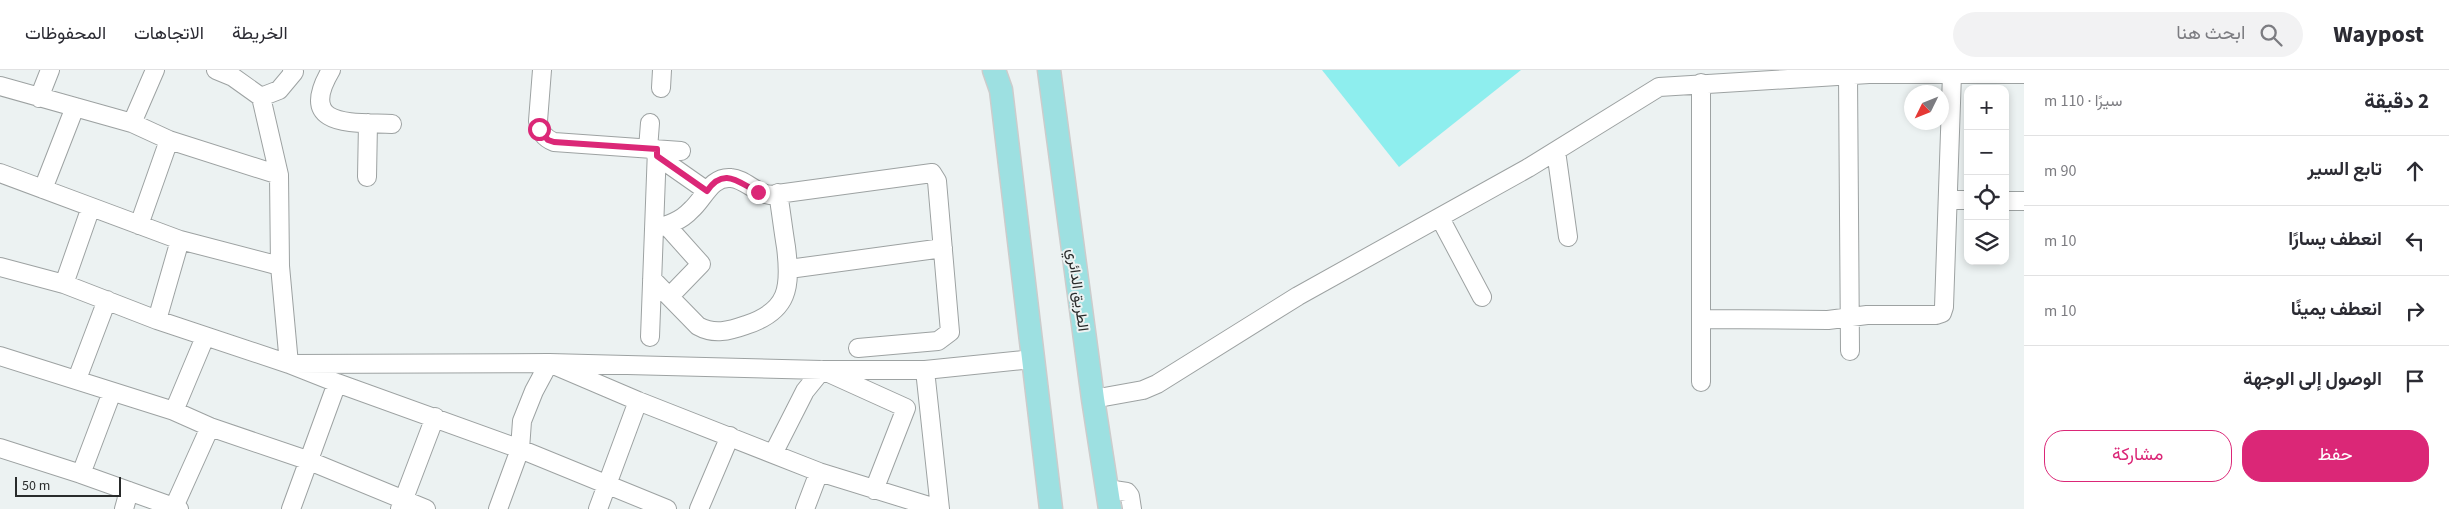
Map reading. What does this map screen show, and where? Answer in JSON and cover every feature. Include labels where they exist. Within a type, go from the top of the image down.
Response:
[{"type":"main road","name":"الطريق الدائري","points":[[1049,70],[1093,399],[1109,499]]},
{"type":"main road","points":[[998,77],[1051,509]]},
{"type":"street","points":[[39,98],[50,70]]},
{"type":"street","points":[[132,123],[155,70]]},
{"type":"street","points":[[216,70],[233,78],[261,96],[279,175],[280,266],[289,364]]},
{"type":"street","points":[[261,96],[279,90],[294,72],[292,70]]},
{"type":"street","points":[[330,70],[321,88],[323,110],[327,115],[339,122],[392,124]]},
{"type":"street","points":[[542,70],[538,121],[539,129],[548,140],[654,152],[681,151]]},
{"type":"street","points":[[660,88],[662,70]]},
{"type":"street","points":[[1093,399],[1143,390],[1157,384],[1298,296],[1440,218],[1556,151],[1651,90],[1676,77],[1848,75],[1869,72],[1952,74],[1998,81],[2024,74]]},
{"type":"street","points":[[1701,319],[1828,320],[1867,315],[1936,316],[1942,313],[1952,74]]},
{"type":"street","points":[[1848,75],[1850,351]]},
{"type":"street","points":[[1701,382],[1701,319],[1712,78]]},
{"type":"street","points":[[0,86],[132,123],[169,140],[279,175]]},
{"type":"street","points":[[43,189],[74,107]]},
{"type":"street","points":[[367,177],[368,123]]},
{"type":"street","points":[[650,123],[660,227],[652,280],[650,337]]},
{"type":"street","points":[[139,224],[169,140]]},
{"type":"street","points":[[1556,151],[1568,237]]},
{"type":"street","points":[[654,152],[707,191]]},
{"type":"street","points":[[0,173],[180,240],[280,266]]},
{"type":"street","points":[[660,227],[690,211],[717,181],[732,178],[764,194],[778,194],[932,173],[937,181],[944,248],[950,327],[947,336],[938,341],[858,348]]},
{"type":"street","points":[[652,280],[698,326],[706,331],[726,331],[752,323],[775,310],[783,298],[788,285],[789,269],[778,194]]},
{"type":"street","points":[[1948,200],[1964,200]]},
{"type":"street","points":[[2009,201],[2024,201]]},
{"type":"street","points":[[64,284],[91,207]]},
{"type":"street","points":[[1440,218],[1482,297]]},
{"type":"street","points":[[660,227],[701,264],[670,296]]},
{"type":"street","points":[[157,320],[180,240]]},
{"type":"street","points":[[789,269],[944,248]]},
{"type":"street","points":[[0,266],[64,284],[157,320],[289,364],[520,448],[607,486],[667,509]]},
{"type":"street","points":[[76,379],[107,300]]},
{"type":"street","points":[[174,411],[205,337]]},
{"type":"street","points":[[0,356],[174,411],[210,427],[307,460],[401,504],[426,509]]},
{"type":"street","points":[[289,364],[549,363],[822,370],[925,370],[1033,359]]},
{"type":"street","points":[[549,363],[638,401],[774,452],[818,472],[940,509],[925,370]]},
{"type":"street","points":[[498,509],[520,448],[522,421],[534,391],[549,363]]},
{"type":"street","points":[[822,370],[906,408],[929,406]]},
{"type":"street","points":[[774,452],[805,391],[822,370]]},
{"type":"street","points":[[291,509],[307,460],[337,383]]},
{"type":"street","points":[[81,474],[112,392]]},
{"type":"street","points":[[598,509],[638,401]]},
{"type":"street","points":[[874,490],[906,408]]},
{"type":"street","points":[[401,504],[435,418]]},
{"type":"street","points":[[0,448],[81,474],[176,508],[210,427]]},
{"type":"street","points":[[699,509],[730,436]]},
{"type":"street","points":[[805,509],[818,472]]},
{"type":"street","points":[[124,509],[129,491]]},
{"type":"street","points":[[1109,499],[1127,492],[1130,496],[1132,509]]},
{"type":"shaded area","points":[[1322,70],[1521,70],[1399,167]]},
{"type":"route","points":[[539,129],[548,140],[554,142],[657,149],[657,156],[707,191],[717,181],[724,178],[732,178],[739,180],[758,192]]}]
